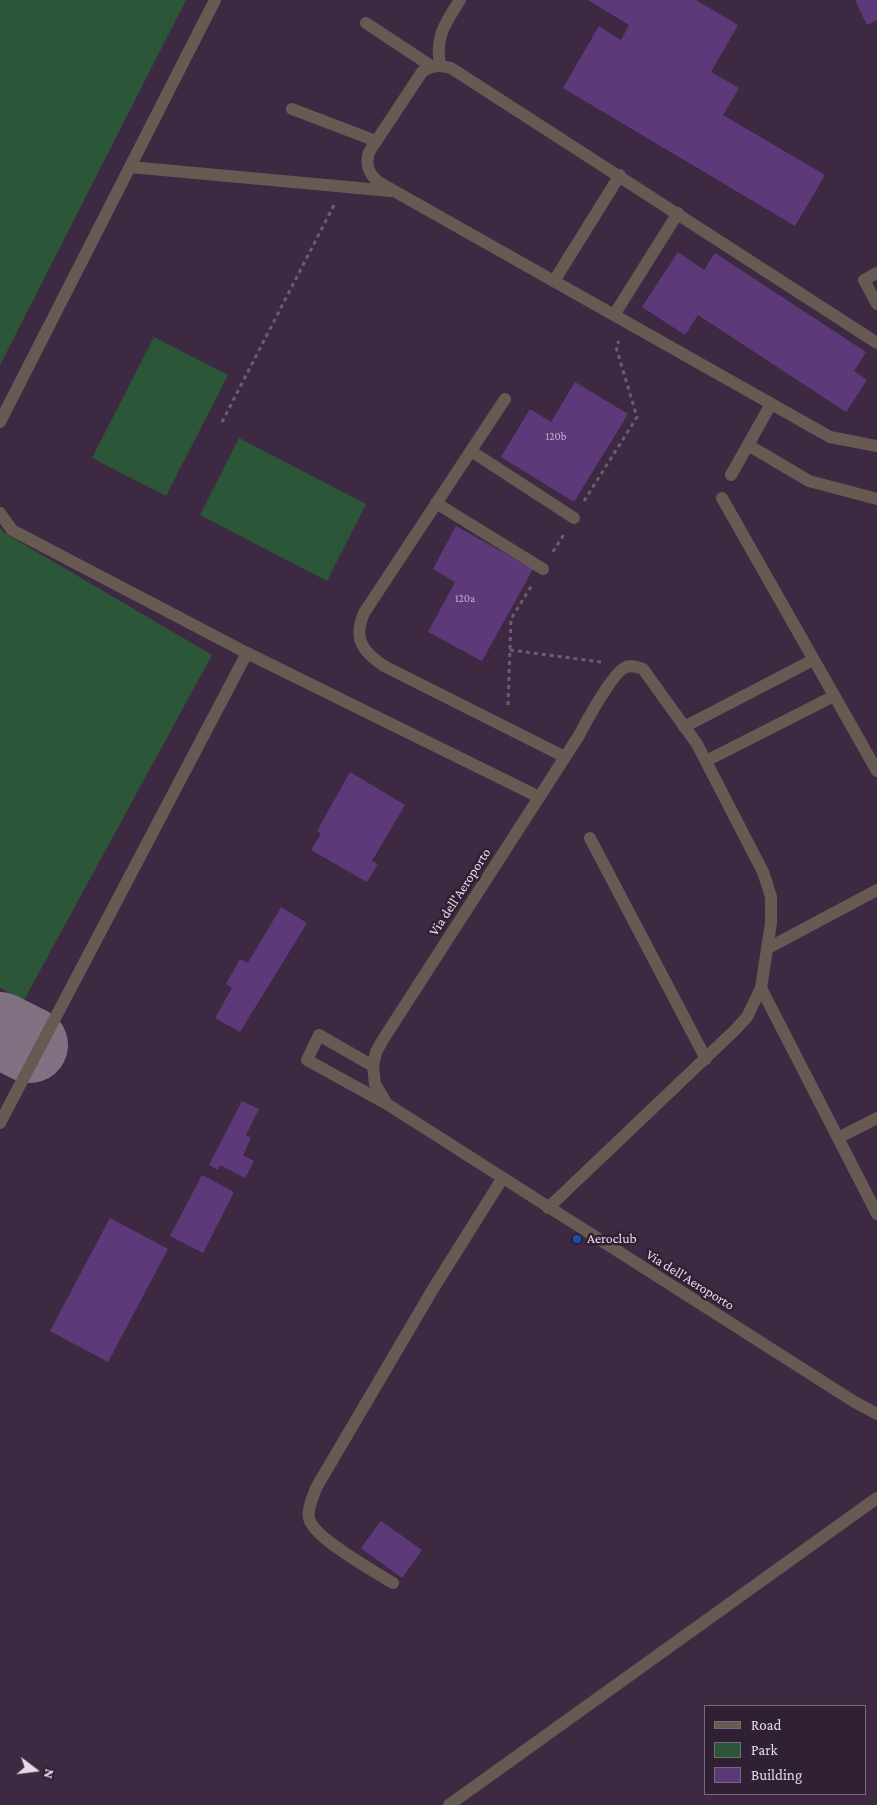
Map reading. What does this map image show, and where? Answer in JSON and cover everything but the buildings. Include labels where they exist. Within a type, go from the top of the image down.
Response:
[{"type":"street","points":[[0,422],[215,0]]},
{"type":"street","points":[[460,0],[440,36],[435,66],[414,81],[369,152],[367,160],[368,169],[372,178],[830,437],[877,446]]},
{"type":"street","points":[[366,23],[435,66],[466,76],[877,342]]},
{"type":"street","points":[[292,109],[376,141]]},
{"type":"street","points":[[130,167],[397,192]]},
{"type":"street","points":[[554,281],[620,175]]},
{"type":"street","points":[[614,315],[678,213]]},
{"type":"street","points":[[877,273],[864,280],[877,304]]},
{"type":"street","points":[[505,399],[364,613],[360,624],[362,646],[370,656],[384,666],[565,757]]},
{"type":"street","points":[[731,475],[771,404]]},
{"type":"street","points":[[748,444],[809,481],[877,499]]},
{"type":"street","points":[[471,451],[574,518]]},
{"type":"street","points":[[722,498],[877,771]]},
{"type":"street","points":[[436,503],[543,568]]},
{"type":"street","points":[[0,513],[12,530],[247,653],[539,797]]},
{"type":"street","points":[[0,1123],[247,653]]},
{"type":"street","points":[[684,727],[813,660]]},
{"type":"street","points":[[548,1208],[706,1059],[747,1016],[761,988],[768,948],[771,896],[766,878],[706,761],[643,669],[634,666]]},
{"type":"street","name":"Via dell'Aeroporto","points":[[387,1104],[376,1084],[373,1066],[384,1038],[578,737],[615,676],[625,667],[634,666]]},
{"type":"street","points":[[706,761],[834,696]]},
{"type":"street","points":[[590,838],[706,1059]]},
{"type":"street","points":[[768,948],[877,890]]},
{"type":"street","points":[[761,988],[877,1214]]},
{"type":"street","name":"Via dell'Aeroporto","points":[[373,1066],[319,1035],[307,1060],[387,1104],[502,1179],[853,1401],[877,1414]]},
{"type":"street","points":[[838,1138],[877,1118]]},
{"type":"street","points":[[393,1583],[319,1535],[309,1517],[311,1502],[316,1488],[433,1288],[502,1179]]},
{"type":"street","points":[[449,1805],[877,1498]]},
{"type":"path","points":[[222,422],[331,209],[346,194],[356,188]]},
{"type":"path","points":[[510,650],[634,666]]},
{"type":"shaded area","points":[[0,0],[877,0],[877,1805],[0,1805]]},
{"type":"green space","points":[[0,0],[186,0],[0,365]]},
{"type":"green space","points":[[154,337],[228,375],[166,496],[92,458]]},
{"type":"green space","points":[[239,438],[366,504],[327,581],[200,515]]},
{"type":"green space","points":[[0,526],[3,532],[212,655],[24,1000],[0,988]]},
{"type":"taxiway","points":[[0,1030],[30,1045]]},
{"type":"place","name":"Aeroclub","points":[[577,1239]]}]
